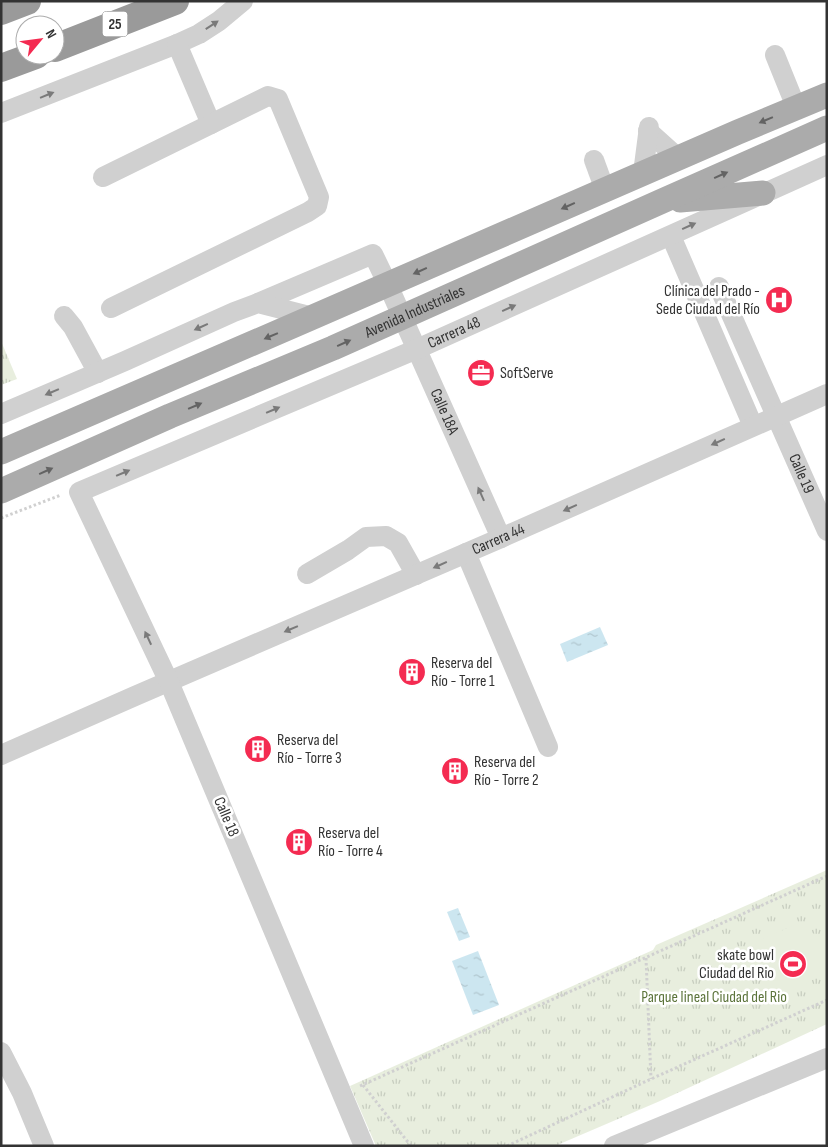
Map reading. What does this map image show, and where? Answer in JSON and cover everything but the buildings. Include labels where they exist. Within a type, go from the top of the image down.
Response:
[{"type":"highway","points":[[1,11],[27,1]]},
{"type":"highway","name":"25","points":[[65,44],[175,1]]},
{"type":"highway","points":[[1,68],[15,63]]},
{"type":"main road","points":[[1,452],[827,94]]},
{"type":"main road","name":"Avenida Industriales","points":[[1,490],[170,416],[324,352],[827,128]]},
{"type":"main road","points":[[660,202],[763,192]]},
{"type":"street","points":[[1,113],[199,34],[219,21],[242,1]]},
{"type":"street","points":[[177,44],[211,124]]},
{"type":"street","points":[[775,55],[796,107]]},
{"type":"street","points":[[102,177],[268,96],[278,99],[319,198],[317,206],[308,212],[111,308]]},
{"type":"street","points":[[643,173],[648,129],[678,158]]},
{"type":"street","points":[[594,160],[606,190]]},
{"type":"street","name":"Carrera 48","points":[[71,493],[417,349],[763,192],[827,165]]},
{"type":"street","points":[[674,243],[753,426]]},
{"type":"street","name":"Calle 18A","points":[[258,303],[373,254],[501,538]]},
{"type":"street","name":"Calle 19","points":[[719,287],[827,531]]},
{"type":"street","points":[[1,414],[258,303],[313,318]]},
{"type":"street","points":[[64,316],[73,327],[98,372]]},
{"type":"street","name":"Carrera 44","points":[[1,756],[827,394]]},
{"type":"street","name":"Calle 18","points":[[71,493],[168,682],[364,1146]]},
{"type":"street","points":[[307,574],[366,537],[386,536],[398,543],[416,575]]},
{"type":"street","points":[[466,553],[548,747]]},
{"type":"street","points":[[1,1052],[22,1093],[44,1146]]},
{"type":"street","points":[[614,1146],[827,1058]]},
{"type":"path","points":[[1,518],[71,493]]},
{"type":"path","points":[[343,1094],[827,876]]},
{"type":"path","points":[[646,958],[651,1079]]},
{"type":"path","points":[[507,1146],[827,1000]]},
{"type":"path","points":[[363,1085],[411,1146]]},
{"type":"green space","points":[[1,341],[17,379],[1,385]]},
{"type":"green space","name":"Parque lineal Ciudad del Rio","points":[[827,870],[827,1024],[660,1101],[555,1146],[376,1146],[350,1086],[653,950],[656,945]]},
{"type":"green space","name":"skate bowl Ciudad del Rio","points":[[796,924],[825,940],[827,972],[775,1000],[759,965],[752,944]]},
{"type":"water","points":[[600,627],[608,645],[567,662],[560,644]]},
{"type":"water","points":[[458,908],[470,937],[459,941],[447,912]]},
{"type":"water","points":[[478,951],[499,1005],[473,1015],[452,961]]},
{"type":"place","name":"Clínica del Prado - Sede Ciudad del Río","points":[[779,300]]},
{"type":"place","name":"SoftServe","points":[[481,373]]},
{"type":"place","name":"Reserva del Río - Torre 1","points":[[412,672]]},
{"type":"place","name":"Reserva del Río - Torre 3","points":[[258,749]]},
{"type":"place","name":"Reserva del Río - Torre 2","points":[[455,771]]},
{"type":"place","name":"Reserva del Río - Torre 4","points":[[299,842]]},
{"type":"place","name":"skate bowl Ciudad del Rio","points":[[793,964]]}]
